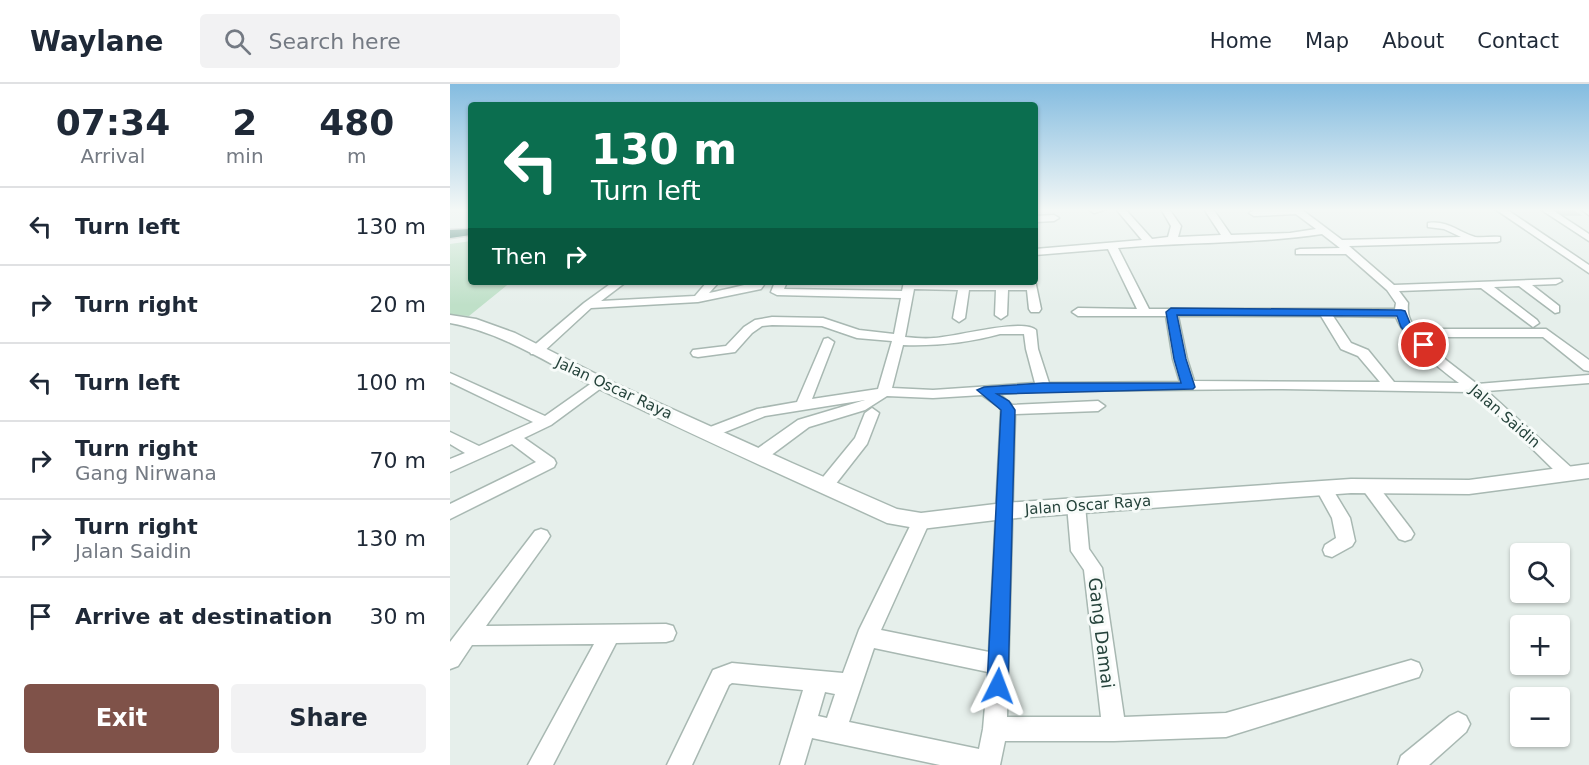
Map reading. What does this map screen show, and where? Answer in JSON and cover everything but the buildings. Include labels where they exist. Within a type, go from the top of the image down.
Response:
[{"type":"street","points":[[1038,252],[1163,241]]},
{"type":"street","name":"Jalan Saidin","points":[[1337,241],[1391,288],[1402,303],[1401,313],[1412,333],[1449,370],[1475,387],[1497,406],[1568,474]]},
{"type":"street","points":[[1300,252],[1444,241]]},
{"type":"street","points":[[1546,241],[1589,270]]},
{"type":"street","points":[[1111,244],[1145,312]]},
{"type":"street","points":[[1568,256],[1589,253]]},
{"type":"street","points":[[1391,288],[1556,280]]},
{"type":"street","points":[[1522,283],[1555,309]]},
{"type":"street","points":[[1483,284],[1533,323]]},
{"type":"street","points":[[536,351],[588,305],[616,285]]},
{"type":"street","points":[[698,300],[710,285]]},
{"type":"street","points":[[588,305],[698,300],[750,289],[758,285]]},
{"type":"street","points":[[780,285],[777,292],[818,288],[861,295],[908,288],[976,285]]},
{"type":"street","points":[[861,295],[864,285]]},
{"type":"street","points":[[994,285],[1017,285]]},
{"type":"street","points":[[1032,285],[1035,309]]},
{"type":"street","points":[[959,318],[964,286]]},
{"type":"street","points":[[1001,315],[1002,286]]},
{"type":"street","points":[[760,455],[808,421],[864,405],[879,398],[884,392],[899,340],[908,288]]},
{"type":"street","points":[[1078,312],[1401,313]]},
{"type":"street","points":[[1171,312],[1180,359],[1189,387]]},
{"type":"street","points":[[1325,314],[1346,346],[1363,353],[1389,385]]},
{"type":"street","name":"Jalan Oscar Raya","points":[[450,319],[485,326],[601,383],[894,517],[921,521],[1076,505],[1369,486],[1469,487],[1589,471]]},
{"type":"street","points":[[698,353],[730,349],[748,330],[759,323],[772,321],[823,322],[857,334],[933,342],[975,337],[995,331],[1030,330],[1032,349],[1043,387]]},
{"type":"street","points":[[1412,333],[1546,333],[1589,367]]},
{"type":"street","points":[[803,405],[828,342]]},
{"type":"street","points":[[450,377],[546,422]]},
{"type":"street","points":[[710,433],[762,412],[884,392],[933,394],[1043,387],[1389,385],[1475,387],[1589,379]]},
{"type":"street","points":[[450,466],[546,422],[601,383]]},
{"type":"street","points":[[804,725],[989,764],[999,664],[1008,410],[1004,404],[984,390]]},
{"type":"street","points":[[1008,410],[1098,406]]},
{"type":"street","points":[[825,486],[862,440],[872,413]]},
{"type":"street","points":[[450,437],[478,453]]},
{"type":"street","points":[[450,512],[548,463],[514,438]]},
{"type":"street","points":[[1369,486],[1406,534]]},
{"type":"street","points":[[1324,489],[1341,518],[1346,538],[1345,544],[1332,550]]},
{"type":"street","name":"Gang Damai","points":[[1076,505],[1080,551],[1093,568],[1114,729]]},
{"type":"street","points":[[835,730],[848,684],[866,637],[921,521]]},
{"type":"street","points":[[450,660],[541,536]]},
{"type":"street","points":[[468,636],[666,633]]},
{"type":"street","points":[[540,765],[610,634]]},
{"type":"street","points":[[866,637],[999,664]]},
{"type":"street","points":[[994,729],[1114,729],[1226,725],[1411,670]]},
{"type":"street","points":[[679,765],[721,677],[732,673],[848,684]]},
{"type":"street","points":[[792,765],[817,681]]},
{"type":"street","points":[[1410,765],[1458,724]]},
{"type":"green space","points":[[468,241],[468,285],[507,285],[469,316],[450,315],[450,244]]},
{"type":"route","points":[[998,686],[1008,410],[1004,404],[984,390],[1043,387],[1189,387],[1180,359],[1171,312],[1401,313],[1405,324],[1424,345]]}]
